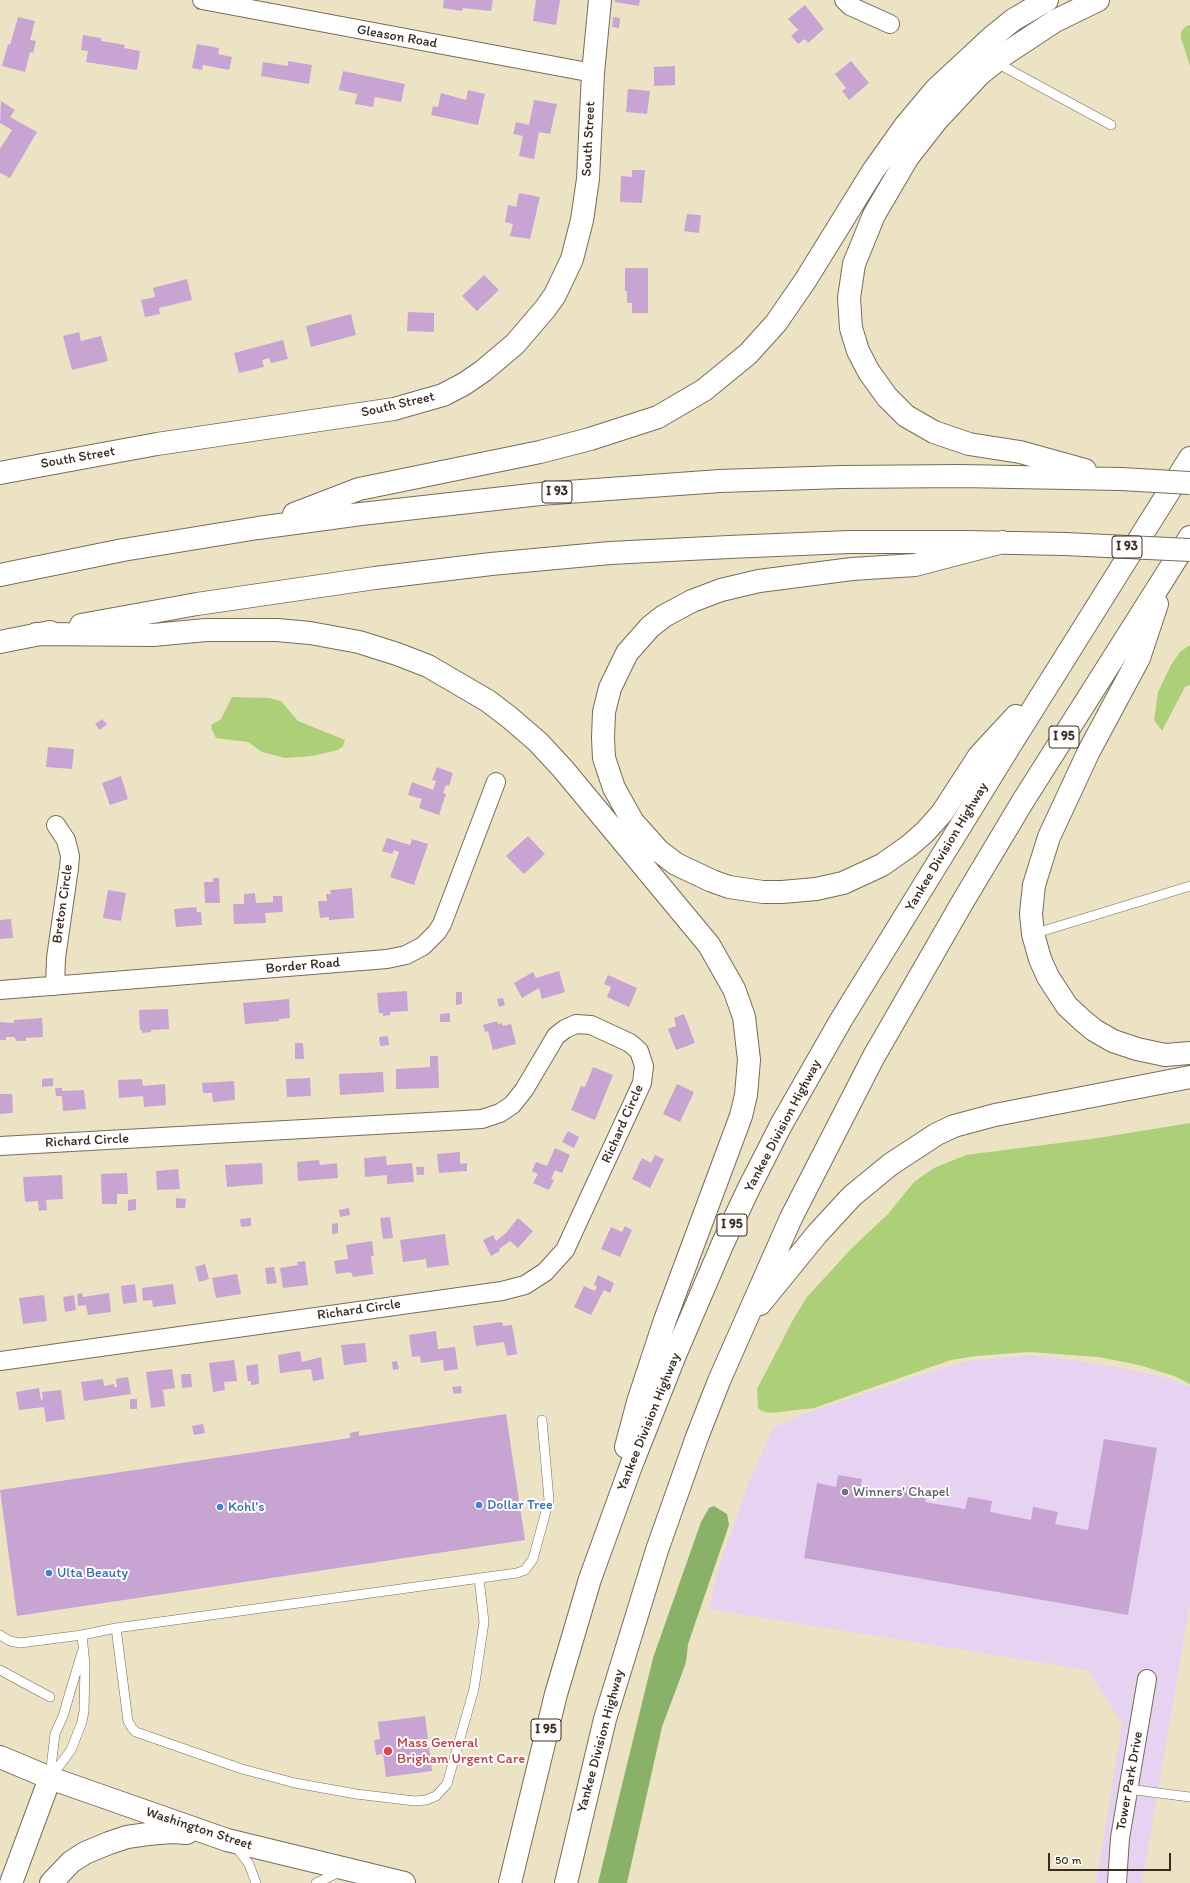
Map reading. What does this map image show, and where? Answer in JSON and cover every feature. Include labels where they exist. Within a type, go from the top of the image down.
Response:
[{"type":"main road","name":"South Street","points":[[0,473],[157,444],[394,410],[443,395],[464,384],[504,354],[526,334],[555,294],[572,259],[582,220],[588,179],[593,73],[600,0]]},
{"type":"main road","points":[[258,528],[359,489],[540,452],[598,437],[658,417],[704,390],[748,354],[776,323],[805,281],[873,171],[905,126],[936,89],[992,37],[1013,20],[1047,0]]},
{"type":"main road","points":[[1098,0],[1055,21],[996,62],[974,79],[937,120],[908,157],[874,215],[858,252],[851,275],[849,315],[854,340],[869,372],[887,397],[906,416],[920,425],[934,432],[969,444],[1020,452],[1121,480]]},
{"type":"main road","points":[[1167,494],[1190,442]]},
{"type":"main road","name":"Yankee Division Highway","points":[[510,1883],[556,1694],[590,1579],[631,1466],[726,1236],[778,1132],[848,1007],[1054,673],[1190,458]]},
{"type":"main road","name":"I 93","points":[[0,575],[123,550],[258,528],[480,500],[600,489],[690,483],[908,476],[1121,480],[1190,483]]},
{"type":"main road","name":"Yankee Division Highway","points":[[566,1883],[591,1778],[621,1663],[657,1550],[697,1437],[742,1326],[791,1218],[818,1163],[906,999],[992,852],[1190,537]]},
{"type":"main road","name":"I 93","points":[[0,642],[140,614],[257,594],[491,564],[610,554],[766,545],[856,542],[1003,542],[1190,550]]},
{"type":"main road","points":[[1003,542],[915,565],[826,572],[740,585],[707,594],[673,610],[650,628],[638,640],[620,666],[610,688],[604,712],[602,738],[604,758],[614,788],[633,822],[660,851],[676,864],[712,881],[729,887],[763,892],[782,892],[830,886],[856,878],[882,865],[909,846],[925,832],[942,813],[979,756],[1054,673]]},
{"type":"main road","points":[[1168,572],[1139,658],[1089,751],[1060,813],[1042,858],[1032,893],[1031,914],[1033,934],[1040,959],[1055,990],[1067,1006],[1094,1030],[1113,1041],[1153,1054],[1165,1055],[1190,1053]]},
{"type":"main road","points":[[36,634],[153,635],[206,630],[277,630],[310,633],[359,642],[428,666],[488,701],[509,716],[538,742],[563,768],[645,869],[686,916],[720,962],[734,989],[744,1017],[749,1060],[746,1095],[741,1116],[665,1320],[638,1402],[590,1579]]},
{"type":"main road","points":[[742,1326],[817,1234],[852,1196],[891,1164],[925,1141],[954,1126],[995,1115],[1190,1077]]},
{"type":"main road","name":"Washington Street","points":[[0,1757],[50,1778],[227,1840],[404,1883]]},
{"type":"main road","points":[[11,1883],[50,1778]]},
{"type":"main road","points":[[576,1883],[591,1778]]},
{"type":"main road","points":[[51,1883],[71,1862],[85,1853],[127,1837],[172,1832],[227,1840]]},
{"type":"street","name":"Gleason Road","points":[[202,0],[593,73]]},
{"type":"street","points":[[844,0],[850,6],[890,24]]},
{"type":"street","name":"Border Road","points":[[0,990],[387,959],[406,955],[423,946],[437,932],[442,924],[496,782]]},
{"type":"street","name":"Breton Circle","points":[[55,986],[55,964],[70,856],[66,840],[56,825]]},
{"type":"street","name":"Richard Circle","points":[[0,1146],[482,1119],[500,1113],[519,1098],[556,1036],[565,1028],[576,1024],[591,1025],[630,1043],[638,1051],[644,1066],[642,1083],[565,1250],[545,1272],[525,1285],[502,1291],[0,1361]]},
{"type":"street","name":"Tower Park Drive","points":[[1117,1883],[1120,1838],[1147,1679]]},
{"type":"lane","points":[[996,62],[1111,125]]},
{"type":"lane","points":[[1033,934],[1190,886]]},
{"type":"lane","points":[[0,1635],[10,1641],[20,1643],[82,1635],[116,1628],[521,1572],[529,1567],[533,1559],[549,1493],[542,1420]]},
{"type":"lane","points":[[116,1628],[128,1721],[136,1732],[242,1769],[308,1786],[366,1796],[414,1801],[426,1800],[436,1796],[447,1784],[472,1696],[484,1626],[479,1578]]},
{"type":"lane","points":[[50,1778],[71,1750],[82,1722],[85,1681],[84,1647],[82,1635]]},
{"type":"lane","points":[[50,1778],[55,1734],[63,1716],[84,1647]]},
{"type":"lane","points":[[0,1670],[50,1697]]},
{"type":"lane","points":[[1128,1789],[1190,1797]]},
{"type":"lane","points":[[227,1840],[237,1848],[246,1859],[252,1870],[256,1883]]},
{"type":"lane","points":[[316,1883],[346,1870]]},
{"type":"shaded area","points":[[1026,1355],[1052,1357],[1121,1368],[1172,1379],[1190,1387],[1190,1604],[1142,1883],[1096,1883],[1122,1724],[1088,1670],[709,1609],[719,1566],[750,1480],[773,1428],[801,1415],[933,1371],[968,1361]]},
{"type":"green space","points":[[1190,25],[1190,66],[1181,38],[1181,32],[1186,26]]},
{"type":"green space","points":[[1190,645],[1190,685],[1185,687],[1162,731],[1154,720],[1158,692],[1171,665],[1180,652]]},
{"type":"green space","points":[[232,697],[269,698],[281,701],[298,721],[345,740],[343,746],[338,750],[312,756],[285,758],[262,752],[248,742],[216,738],[211,725],[221,719]]},
{"type":"green space","points":[[1190,1123],[1190,1384],[1174,1376],[1139,1365],[1099,1357],[1029,1352],[976,1356],[951,1360],[814,1408],[770,1413],[762,1411],[758,1408],[757,1389],[794,1318],[807,1297],[851,1249],[888,1214],[914,1182],[934,1168],[966,1155],[1098,1138]]},
{"type":"green space","points":[[714,1506],[727,1514],[729,1525],[688,1644],[686,1662],[662,1727],[627,1883],[598,1883],[653,1658],[701,1522],[709,1508]]},
{"type":"building","points":[[444,0],[493,0],[491,11],[463,8],[462,11],[443,8]]},
{"type":"building","points":[[536,0],[560,0],[556,25],[533,21]]},
{"type":"building","points":[[615,0],[640,0],[639,6],[615,2]]},
{"type":"building","points":[[805,5],[824,29],[808,43],[805,39],[798,44],[791,36],[798,30],[788,19]]},
{"type":"building","points":[[18,17],[35,21],[30,40],[36,41],[33,53],[30,52],[25,72],[2,66]]},
{"type":"building","points":[[613,17],[620,18],[619,28],[612,27]]},
{"type":"building","points":[[83,35],[101,38],[101,41],[125,45],[124,48],[140,51],[137,70],[86,62],[88,51],[81,50]]},
{"type":"building","points":[[197,44],[219,48],[218,54],[232,57],[229,70],[203,65],[202,70],[192,68]]},
{"type":"building","points":[[288,61],[312,65],[309,84],[261,76],[263,62],[288,66]]},
{"type":"building","points":[[851,61],[869,83],[849,100],[842,91],[846,88],[835,74]]},
{"type":"building","points":[[675,66],[675,85],[654,86],[654,67]]},
{"type":"building","points":[[343,71],[405,84],[401,102],[375,97],[373,107],[355,104],[357,94],[339,90]]},
{"type":"building","points":[[628,89],[650,91],[647,114],[626,112]]},
{"type":"building","points":[[468,90],[485,94],[478,125],[431,115],[433,106],[438,107],[441,93],[466,100]]},
{"type":"building","points":[[534,100],[557,104],[550,134],[539,132],[534,159],[519,156],[523,136],[513,134],[516,122],[529,125]]},
{"type":"building","points":[[1,101],[15,110],[10,117],[37,132],[10,178],[0,173],[0,149],[12,130],[0,123]]},
{"type":"building","points":[[632,170],[645,170],[642,203],[620,202],[621,176],[632,177]]},
{"type":"building","points":[[519,193],[540,197],[530,239],[510,236],[513,224],[505,222],[508,205],[516,207]]},
{"type":"building","points":[[687,214],[701,215],[699,233],[684,231]]},
{"type":"building","points":[[625,268],[648,268],[648,313],[632,313],[632,303],[627,303],[627,291],[625,291]]},
{"type":"building","points":[[484,275],[499,290],[477,311],[462,296]]},
{"type":"building","points":[[187,279],[192,300],[159,308],[160,314],[145,317],[141,300],[155,297],[153,288]]},
{"type":"building","points":[[408,312],[434,313],[434,332],[407,331]]},
{"type":"building","points":[[351,314],[356,335],[311,347],[306,326]]},
{"type":"building","points":[[79,332],[81,341],[101,336],[108,361],[72,370],[63,336]]},
{"type":"building","points":[[283,340],[288,359],[271,363],[269,358],[262,360],[264,367],[239,373],[234,353]]},
{"type":"building","points":[[102,719],[107,724],[100,730],[95,724]]},
{"type":"building","points":[[48,747],[74,749],[72,769],[46,767]]},
{"type":"building","points":[[437,767],[453,773],[449,786],[446,785],[443,793],[446,794],[439,815],[419,808],[422,799],[408,795],[412,782],[433,790],[436,781],[432,780]]},
{"type":"building","points":[[121,776],[128,799],[110,805],[102,783]]},
{"type":"building","points":[[528,836],[545,854],[524,874],[506,856]]},
{"type":"building","points":[[387,838],[410,845],[412,839],[428,844],[414,885],[390,877],[399,852],[394,850],[392,854],[382,851]]},
{"type":"building","points":[[213,878],[219,878],[220,903],[205,903],[204,882],[213,882]]},
{"type":"building","points":[[352,888],[354,918],[329,920],[329,917],[320,918],[318,901],[327,901],[326,894],[331,894],[330,890]]},
{"type":"building","points":[[108,890],[126,893],[121,921],[103,918]]},
{"type":"building","points":[[255,893],[256,903],[273,902],[273,896],[282,896],[283,912],[265,913],[266,923],[234,924],[233,904],[244,904],[244,894]]},
{"type":"building","points":[[196,907],[197,912],[201,912],[202,925],[176,927],[174,909]]},
{"type":"building","points":[[11,919],[13,938],[0,939],[0,920]]},
{"type":"building","points":[[559,971],[565,992],[542,999],[539,988],[522,998],[514,983],[533,972],[536,978]]},
{"type":"building","points":[[608,975],[637,988],[629,1007],[607,997],[611,987],[604,984]]},
{"type":"building","points":[[407,991],[408,1011],[390,1012],[390,1015],[383,1016],[383,1013],[379,1013],[377,993]]},
{"type":"building","points":[[456,992],[462,992],[462,1004],[456,1005]]},
{"type":"building","points":[[503,998],[505,1005],[499,1007],[497,999]]},
{"type":"building","points":[[289,999],[290,1018],[279,1019],[279,1021],[245,1024],[243,1003]]},
{"type":"building","points":[[168,1009],[169,1029],[151,1030],[151,1032],[142,1033],[142,1030],[140,1030],[139,1010]]},
{"type":"building","points":[[450,1013],[450,1022],[440,1022],[440,1014]]},
{"type":"building","points":[[684,1014],[695,1043],[676,1050],[668,1029],[676,1026],[674,1018]]},
{"type":"building","points":[[42,1018],[43,1037],[26,1038],[26,1041],[17,1041],[14,1037],[6,1037],[6,1040],[0,1040],[0,1022],[14,1023],[14,1020]]},
{"type":"building","points":[[497,1021],[498,1024],[502,1023],[503,1026],[511,1024],[516,1044],[493,1050],[488,1031],[485,1032],[483,1025]]},
{"type":"building","points":[[388,1036],[389,1045],[380,1046],[379,1037]]},
{"type":"building","points":[[295,1043],[303,1043],[304,1059],[295,1059]]},
{"type":"building","points":[[430,1056],[438,1056],[439,1088],[396,1089],[396,1069],[430,1067]]},
{"type":"building","points":[[593,1067],[613,1075],[595,1120],[571,1110],[581,1086],[585,1087]]},
{"type":"building","points":[[383,1072],[384,1092],[340,1095],[339,1074]]},
{"type":"building","points":[[53,1078],[53,1086],[42,1087],[42,1079]]},
{"type":"building","points":[[310,1078],[311,1096],[287,1097],[286,1079]]},
{"type":"building","points":[[142,1079],[143,1086],[165,1084],[166,1105],[144,1107],[143,1096],[119,1098],[118,1080]]},
{"type":"building","points":[[234,1081],[235,1100],[213,1102],[212,1093],[203,1093],[202,1083]]},
{"type":"building","points":[[677,1084],[694,1092],[680,1122],[663,1114]]},
{"type":"building","points":[[55,1088],[62,1088],[62,1091],[84,1090],[86,1109],[63,1111],[62,1096],[56,1096]]},
{"type":"building","points":[[0,1094],[12,1094],[13,1113],[0,1114]]},
{"type":"building","points":[[568,1131],[579,1137],[574,1148],[562,1142]]},
{"type":"building","points":[[555,1148],[570,1155],[562,1173],[555,1170],[551,1179],[554,1180],[549,1190],[533,1183],[538,1174],[532,1171],[536,1162],[547,1166]]},
{"type":"building","points":[[460,1152],[460,1164],[467,1163],[467,1171],[439,1173],[437,1154]]},
{"type":"building","points":[[655,1155],[664,1159],[650,1188],[632,1179],[642,1158],[651,1163]]},
{"type":"building","points":[[386,1156],[387,1165],[412,1163],[414,1182],[387,1184],[387,1175],[365,1177],[364,1158]]},
{"type":"building","points":[[319,1160],[320,1165],[337,1163],[338,1178],[298,1181],[297,1162]]},
{"type":"building","points":[[262,1163],[263,1184],[227,1187],[225,1165]]},
{"type":"building","points":[[416,1167],[424,1167],[424,1175],[417,1175]]},
{"type":"building","points":[[178,1169],[180,1189],[157,1190],[156,1171]]},
{"type":"building","points":[[127,1173],[128,1194],[117,1194],[117,1204],[102,1204],[101,1174]]},
{"type":"building","points":[[62,1175],[63,1199],[46,1200],[47,1210],[39,1211],[38,1201],[25,1202],[23,1177]]},
{"type":"building","points":[[176,1198],[186,1199],[185,1208],[176,1208]]},
{"type":"building","points":[[136,1199],[136,1210],[128,1211],[128,1200]]},
{"type":"building","points":[[349,1208],[350,1215],[340,1217],[339,1210]]},
{"type":"building","points":[[390,1217],[393,1238],[383,1239],[380,1218]]},
{"type":"building","points":[[251,1218],[251,1226],[241,1227],[240,1219]]},
{"type":"building","points":[[518,1218],[533,1231],[518,1248],[510,1241],[499,1249],[500,1251],[491,1256],[483,1240],[493,1235],[496,1241],[506,1233]]},
{"type":"building","points":[[338,1223],[338,1233],[332,1234],[332,1224]]},
{"type":"building","points":[[625,1226],[632,1230],[620,1257],[601,1249],[611,1227],[622,1232]]},
{"type":"building","points":[[445,1234],[449,1265],[427,1268],[426,1259],[403,1262],[400,1240]]},
{"type":"building","points":[[372,1241],[374,1256],[371,1256],[373,1274],[353,1277],[351,1272],[336,1274],[334,1261],[348,1259],[346,1245]]},
{"type":"building","points":[[305,1261],[308,1285],[283,1288],[280,1268],[298,1265],[297,1262]]},
{"type":"building","points":[[205,1264],[209,1279],[199,1282],[195,1267]]},
{"type":"building","points":[[274,1267],[277,1283],[267,1284],[265,1268]]},
{"type":"building","points":[[237,1274],[241,1294],[216,1298],[212,1278]]},
{"type":"building","points":[[598,1275],[614,1283],[610,1293],[604,1290],[591,1315],[574,1307],[584,1286],[595,1291],[597,1286],[594,1285]]},
{"type":"building","points":[[135,1284],[137,1302],[123,1304],[121,1286]]},
{"type":"building","points":[[173,1284],[176,1304],[153,1307],[152,1300],[143,1301],[142,1288]]},
{"type":"building","points":[[82,1293],[83,1297],[109,1293],[111,1312],[88,1315],[86,1305],[78,1306],[77,1294]]},
{"type":"building","points":[[44,1295],[47,1321],[23,1324],[19,1298]]},
{"type":"building","points":[[74,1295],[76,1310],[65,1312],[63,1297]]},
{"type":"building","points":[[502,1322],[503,1326],[512,1325],[517,1354],[507,1356],[504,1342],[476,1346],[473,1326]]},
{"type":"building","points":[[436,1331],[438,1349],[455,1347],[458,1369],[444,1371],[443,1360],[421,1363],[420,1356],[412,1357],[409,1335]]},
{"type":"building","points":[[365,1343],[367,1362],[344,1365],[341,1345]]},
{"type":"building","points":[[300,1351],[302,1362],[321,1357],[324,1379],[313,1381],[311,1369],[280,1373],[278,1355]]},
{"type":"building","points":[[234,1360],[237,1381],[224,1382],[225,1390],[213,1392],[209,1363]]},
{"type":"building","points":[[397,1361],[399,1369],[393,1370],[392,1362]]},
{"type":"building","points":[[258,1364],[259,1384],[251,1385],[251,1381],[248,1381],[246,1366]]},
{"type":"building","points":[[172,1369],[175,1388],[163,1390],[165,1406],[151,1408],[146,1372]]},
{"type":"building","points":[[181,1374],[191,1374],[192,1387],[182,1388]]},
{"type":"building","points":[[128,1377],[131,1394],[84,1401],[81,1382],[103,1379],[104,1386],[114,1384],[114,1387],[117,1387],[116,1379]]},
{"type":"building","points":[[461,1386],[462,1393],[454,1394],[452,1387]]},
{"type":"building","points":[[39,1388],[41,1400],[43,1399],[42,1392],[61,1390],[65,1419],[46,1422],[44,1407],[19,1410],[16,1392]]},
{"type":"building","points":[[130,1399],[137,1399],[137,1409],[130,1409]]},
{"type":"building","name":"Kohl's","points":[[506,1414],[525,1540],[17,1616],[0,1490],[350,1438],[350,1433],[359,1431],[359,1436]]},
{"type":"building","points":[[203,1424],[205,1433],[194,1435],[192,1426]]},
{"type":"building","points":[[1104,1439],[1157,1448],[1128,1615],[804,1558],[817,1483],[836,1487],[838,1475],[862,1479],[860,1491],[900,1498],[902,1486],[927,1490],[925,1502],[965,1509],[968,1497],[992,1501],[990,1512],[1031,1520],[1033,1507],[1058,1512],[1055,1524],[1088,1530]]},
{"type":"building","points":[[425,1716],[432,1771],[386,1777],[383,1754],[376,1755],[374,1740],[380,1739],[378,1722]]},
{"type":"place","name":"Winners' Chapel","points":[[845,1492]]},
{"type":"place","name":"Dollar Tree","points":[[479,1505]]},
{"type":"place","name":"Kohl's","points":[[220,1507]]},
{"type":"place","name":"Ulta Beauty","points":[[49,1573]]},
{"type":"place","name":"Mass General Brigham Urgent Care","points":[[388,1751]]}]
